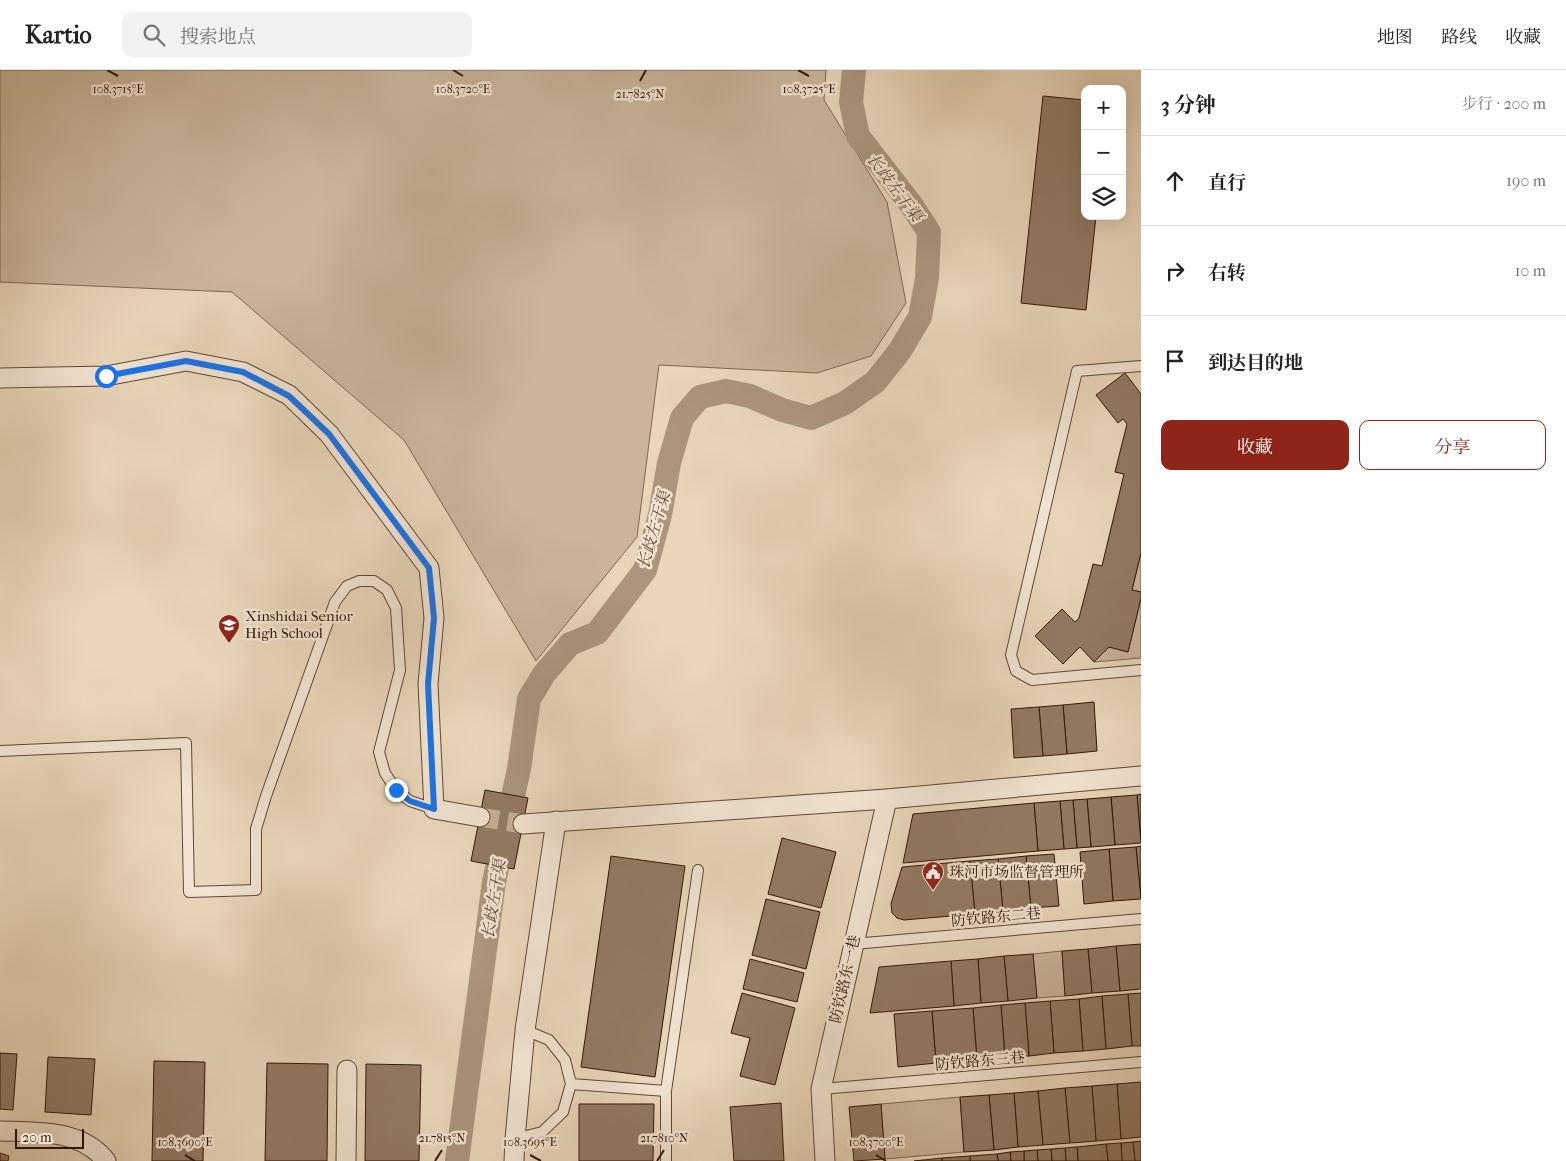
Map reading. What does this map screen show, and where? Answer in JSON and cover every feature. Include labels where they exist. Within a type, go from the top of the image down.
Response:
[{"type":"street","points":[[0,378],[106,376],[186,361],[243,372],[289,396],[329,434],[429,568],[434,618],[428,684],[434,809],[480,817]]},
{"type":"street","points":[[523,824],[887,799],[1141,776]]},
{"type":"street","name":"防钦路东一巷","points":[[825,1161],[821,1089],[887,799]]},
{"type":"street","points":[[514,1161],[525,1030],[556,821]]},
{"type":"street","points":[[346,1161],[347,1070]]},
{"type":"street","points":[[0,1130],[45,1132],[73,1137],[100,1154],[106,1161]]},
{"type":"lane","points":[[1141,366],[1077,372],[1011,655],[1016,671],[1032,680],[1141,670]]},
{"type":"lane","points":[[0,751],[186,743],[189,892],[256,890],[256,829],[334,602],[347,586],[359,581],[374,581],[387,590],[396,608],[400,670],[379,752],[384,773],[396,790],[410,801],[434,809]]},
{"type":"lane","points":[[666,1161],[666,1092],[698,870]]},
{"type":"lane","name":"防钦路东二巷","points":[[853,944],[1141,919]]},
{"type":"lane","points":[[515,1139],[542,1132],[563,1112],[571,1084],[565,1060],[549,1040],[525,1030]]},
{"type":"lane","name":"防钦路东三巷","points":[[821,1089],[1141,1062]]},
{"type":"lane","points":[[571,1084],[666,1092]]},
{"type":"shaded area","points":[[0,70],[826,70],[824,100],[887,202],[906,303],[871,356],[817,373],[659,365],[637,537],[536,661],[404,440],[232,292],[0,282]]},
{"type":"shaded area","points":[[1141,553],[1141,592],[1132,590]]},
{"type":"shaded area","points":[[1141,598],[1141,658],[1094,662],[1109,647],[1128,652]]},
{"type":"shaded area","points":[[1062,951],[1065,996],[1037,998],[1033,954]]},
{"type":"shaded area","points":[[960,1097],[964,1152],[885,1159],[881,1104]]},
{"type":"building","points":[[1043,96],[1081,100],[1081,220],[1096,220],[1086,310],[1021,303]]},
{"type":"building","points":[[1125,373],[1141,394],[1141,553],[1132,590],[1141,592],[1141,598],[1128,652],[1109,647],[1094,662],[1080,647],[1063,664],[1035,636],[1062,609],[1075,622],[1079,618],[1093,564],[1102,566],[1124,474],[1115,472],[1127,424],[1123,419],[1118,423],[1096,395]]},
{"type":"building","points":[[1094,702],[1097,751],[1067,754],[1063,705]]},
{"type":"building","points":[[1063,705],[1067,754],[1043,756],[1039,707]]},
{"type":"building","points":[[1039,707],[1043,756],[1014,758],[1011,709]]},
{"type":"building","points":[[485,790],[528,798],[514,869],[471,861]]},
{"type":"building","points":[[1141,794],[1141,843],[1137,795]]},
{"type":"building","points":[[1137,795],[1141,843],[1115,845],[1111,797]]},
{"type":"building","points":[[1111,797],[1115,845],[1091,847],[1087,799]]},
{"type":"building","points":[[1087,799],[1091,847],[1077,848],[1073,800]]},
{"type":"building","points":[[1073,800],[1077,848],[1064,849],[1060,801]]},
{"type":"building","points":[[1060,801],[1064,849],[1038,851],[1034,803]]},
{"type":"building","points":[[1034,803],[1038,851],[903,863],[913,814]]},
{"type":"building","points":[[782,838],[836,852],[821,908],[768,894]]},
{"type":"building","points":[[1141,846],[1141,899],[1136,847]]},
{"type":"building","points":[[1136,847],[1141,899],[1113,901],[1109,849]]},
{"type":"building","points":[[1109,849],[1113,901],[1084,904],[1080,852]]},
{"type":"building","points":[[1054,854],[1059,906],[1031,908],[1026,856]]},
{"type":"building","points":[[611,856],[685,866],[655,1077],[581,1067]]},
{"type":"building","points":[[1026,856],[1031,908],[1003,911],[998,859]]},
{"type":"building","points":[[998,859],[1003,911],[975,914],[970,861]]},
{"type":"building","points":[[970,861],[975,914],[904,920],[897,918],[892,913],[891,904],[902,867]]},
{"type":"building","points":[[766,899],[820,912],[806,969],[752,955]]},
{"type":"building","points":[[1141,944],[1141,989],[1120,991],[1116,946]]},
{"type":"building","points":[[1116,946],[1120,991],[1092,993],[1088,949]]},
{"type":"building","points":[[1088,949],[1092,993],[1065,996],[1062,951]]},
{"type":"building","points":[[1033,954],[1037,998],[1008,1001],[1004,956]]},
{"type":"building","points":[[1004,956],[1008,1001],[981,1003],[978,959]]},
{"type":"building","points":[[750,959],[804,973],[797,1002],[743,989]]},
{"type":"building","points":[[978,959],[981,1003],[954,1006],[951,961]]},
{"type":"building","points":[[951,961],[954,1006],[870,1013],[879,967]]},
{"type":"building","points":[[742,993],[795,1008],[775,1085],[740,1076],[750,1038],[731,1033]]},
{"type":"building","points":[[1141,993],[1141,1046],[1132,1046],[1128,994]]},
{"type":"building","points":[[1128,994],[1132,1046],[1106,1049],[1102,996]]},
{"type":"building","points":[[1102,996],[1106,1049],[1083,1051],[1079,999]]},
{"type":"building","points":[[1079,999],[1083,1051],[1054,1053],[1050,1001]]},
{"type":"building","points":[[1050,1001],[1054,1053],[1029,1056],[1025,1003]]},
{"type":"building","points":[[1025,1003],[1029,1056],[1005,1057],[1001,1005]]},
{"type":"building","points":[[1001,1005],[1005,1057],[977,1060],[973,1008]]},
{"type":"building","points":[[973,1008],[977,1060],[936,1063],[932,1011]]},
{"type":"building","points":[[932,1011],[936,1063],[898,1067],[894,1014]]},
{"type":"building","points":[[0,1053],[17,1054],[13,1110],[0,1109]]},
{"type":"building","points":[[48,1057],[95,1059],[91,1115],[45,1112]]},
{"type":"building","points":[[154,1061],[205,1062],[203,1161],[152,1161]]},
{"type":"building","points":[[267,1063],[328,1064],[327,1161],[265,1161]]},
{"type":"building","points":[[366,1064],[421,1065],[419,1161],[365,1161]]},
{"type":"building","points":[[1141,1082],[1141,1137],[1121,1139],[1117,1084]]},
{"type":"building","points":[[1117,1084],[1121,1139],[1096,1141],[1092,1086]]},
{"type":"building","points":[[1092,1086],[1096,1141],[1070,1143],[1065,1088]]},
{"type":"building","points":[[1065,1088],[1070,1143],[1043,1145],[1038,1091]]},
{"type":"building","points":[[1038,1091],[1043,1145],[1018,1147],[1014,1093]]},
{"type":"building","points":[[1014,1093],[1018,1147],[994,1150],[989,1095]]},
{"type":"building","points":[[989,1095],[994,1150],[964,1152],[960,1097]]},
{"type":"building","points":[[781,1103],[784,1161],[734,1161],[730,1107]]},
{"type":"building","points":[[579,1104],[654,1104],[653,1161],[579,1161]]},
{"type":"building","points":[[881,1104],[885,1159],[854,1161],[849,1107]]},
{"type":"building","points":[[1141,1141],[1141,1161],[1135,1161],[1133,1142]]},
{"type":"building","points":[[1133,1142],[1135,1161],[1122,1161],[1121,1143]]},
{"type":"building","points":[[1121,1143],[1122,1161],[1108,1161],[1106,1144]]},
{"type":"building","points":[[1106,1144],[1108,1161],[1078,1161],[1077,1147]]},
{"type":"building","points":[[1077,1147],[1078,1161],[1066,1161],[1065,1148]]},
{"type":"building","points":[[1065,1148],[1066,1161],[1052,1161],[1051,1149]]},
{"type":"building","points":[[1051,1149],[1052,1161],[1038,1161],[1037,1150]]},
{"type":"building","points":[[1037,1150],[1038,1161],[1024,1161],[1024,1151]]},
{"type":"building","points":[[1024,1151],[1024,1161],[1011,1161],[1010,1152]]},
{"type":"building","points":[[1010,1152],[1011,1161],[998,1161],[997,1154]]},
{"type":"building","points":[[0,1153],[9,1156],[8,1161],[0,1161]]},
{"type":"building","points":[[997,1154],[998,1161],[970,1161],[970,1156]]},
{"type":"building","points":[[970,1156],[970,1161],[942,1161],[942,1158]]},
{"type":"building","points":[[942,1158],[942,1161],[914,1161]]},
{"type":"waterway","name":"长歧左干渠","points":[[457,1161],[494,882],[519,769],[529,699],[544,674],[570,644],[597,633],[645,570],[660,515],[669,463],[682,418],[700,397],[726,391],[750,396],[782,410],[811,418],[845,403],[875,382],[899,352],[920,317],[927,278],[929,232],[910,203],[858,136],[851,102],[854,70]]},
{"type":"tunnel","points":[[480,817],[523,824]]},
{"type":"place","name":"Xinshidai Senior High School","points":[[229,644]]},
{"type":"place","name":"珠河市场监督管理所","points":[[933,891]]},
{"type":"route","points":[[106,376],[186,361],[243,372],[289,396],[329,434],[429,568],[434,618],[428,684],[434,809],[410,801],[396,790]]}]
